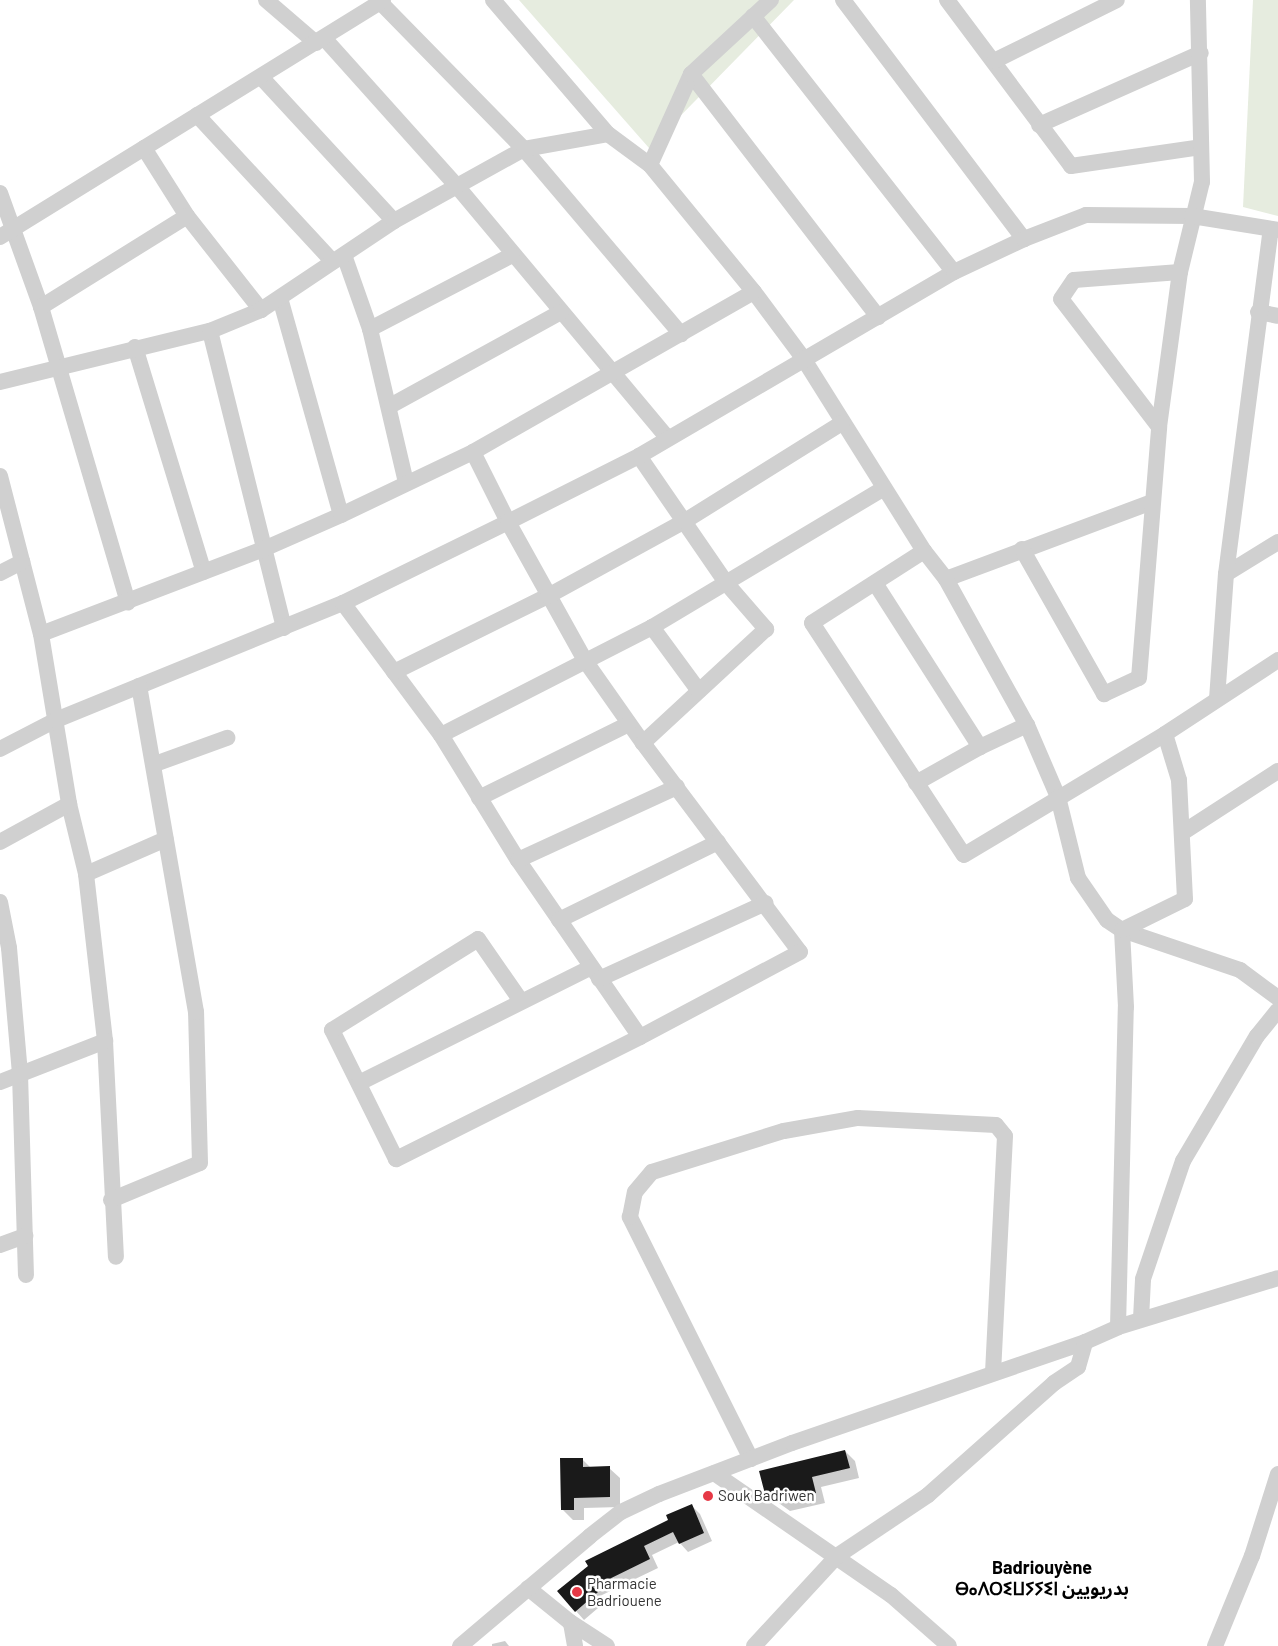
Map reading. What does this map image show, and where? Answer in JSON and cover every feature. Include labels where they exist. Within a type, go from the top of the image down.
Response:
[{"type":"street","points":[[266,0],[320,41],[456,184],[512,254],[667,437]]},
{"type":"street","points":[[0,237],[320,41],[380,0],[524,149],[680,334]]},
{"type":"street","points":[[492,0],[608,134],[650,165],[754,292],[803,358],[924,551],[946,579],[1027,725],[1058,797],[1078,878],[1107,920],[1122,930],[1227,965],[1256,980],[1278,998]]},
{"type":"street","points":[[650,165],[691,74],[771,0]]},
{"type":"street","points":[[843,0],[1024,239]]},
{"type":"street","points":[[947,0],[1071,166],[1201,147]]},
{"type":"street","points":[[994,61],[1118,0]]},
{"type":"street","points":[[1022,548],[1104,694],[1139,678],[1159,427],[1180,272],[1192,216],[1202,182],[1201,53],[1198,0]]},
{"type":"street","points":[[753,16],[954,272]]},
{"type":"street","points":[[1039,125],[1201,53]]},
{"type":"street","points":[[691,74],[878,317]]},
{"type":"street","points":[[261,77],[394,221]]},
{"type":"street","points":[[197,115],[339,259],[370,329],[390,406],[406,483]]},
{"type":"street","points":[[0,382],[135,347],[210,331],[261,310],[394,221],[456,184],[524,149],[608,134]]},
{"type":"street","points":[[144,148],[187,216],[261,310]]},
{"type":"street","points":[[0,193],[15,228],[41,306],[128,602]]},
{"type":"street","points":[[0,749],[56,720],[343,603],[508,522],[639,456],[667,437],[954,272],[1024,239],[1086,215],[1192,216],[1274,230],[1258,312],[1226,574],[1217,699]]},
{"type":"street","points":[[41,306],[187,216]]},
{"type":"street","points":[[370,329],[512,254]]},
{"type":"street","points":[[1159,427],[1061,299],[1074,280],[1180,272]]},
{"type":"street","points":[[41,634],[266,548],[341,515],[473,452],[613,375],[754,292]]},
{"type":"street","points":[[280,298],[341,515]]},
{"type":"street","points":[[390,406],[561,312]]},
{"type":"street","points":[[1258,312],[1278,316]]},
{"type":"street","points":[[210,331],[266,548],[284,628]]},
{"type":"street","points":[[135,347],[204,572]]},
{"type":"street","points":[[394,672],[548,596],[685,521],[842,423]]},
{"type":"street","points":[[473,452],[508,522],[586,662],[643,743],[766,903],[800,952],[640,1037],[396,1159],[360,1083],[332,1030],[478,939],[521,1002]]},
{"type":"street","points":[[639,456],[727,584],[766,629],[643,743]]},
{"type":"street","points":[[0,476],[41,634],[69,804],[86,874],[105,1041],[111,1200],[116,1257]]},
{"type":"street","points":[[441,735],[652,627],[727,584],[884,488]]},
{"type":"street","points":[[946,579],[1022,548],[1152,502]]},
{"type":"street","points":[[1226,574],[1278,542]]},
{"type":"street","points":[[924,551],[812,623],[964,855],[1165,734],[1278,660]]},
{"type":"street","points":[[0,573],[22,562]]},
{"type":"street","points":[[875,583],[980,747]]},
{"type":"street","points":[[343,603],[441,735],[518,860],[640,1037]]},
{"type":"street","points":[[652,627],[699,690]]},
{"type":"street","points":[[111,1200],[200,1163],[196,1012],[139,686]]},
{"type":"street","points":[[480,798],[629,724]]},
{"type":"street","points":[[916,783],[980,747],[1027,725]]},
{"type":"street","points":[[1122,930],[1185,899],[1179,780],[1165,734]]},
{"type":"street","points":[[154,764],[227,738]]},
{"type":"street","points":[[1182,833],[1278,771]]},
{"type":"street","points":[[518,860],[677,786]]},
{"type":"street","points":[[0,842],[69,804]]},
{"type":"street","points":[[86,874],[166,839]]},
{"type":"street","points":[[559,920],[718,842]]},
{"type":"street","points":[[0,902],[9,948],[20,1074],[26,1275]]},
{"type":"street","points":[[360,1083],[521,1002],[595,974],[766,903]]},
{"type":"street","points":[[1118,1327],[1126,1007],[1122,930]]},
{"type":"street","points":[[1141,1319],[1142,1279],[1183,1161],[1257,1036],[1278,1010]]},
{"type":"street","points":[[0,1082],[105,1041]]},
{"type":"street","points":[[751,1459],[630,1217],[635,1192],[652,1172],[784,1131],[858,1118],[996,1125],[1005,1136],[994,1372]]},
{"type":"street","points":[[0,1246],[25,1236]]},
{"type":"street","points":[[466,1644],[528,1588],[621,1512],[751,1459],[994,1372],[1085,1342],[1118,1327],[1278,1278]]},
{"type":"street","points":[[754,1646],[838,1556],[928,1495],[1054,1383],[1078,1367],[1085,1342]]},
{"type":"street","points":[[714,1473],[891,1594],[949,1646]]},
{"type":"street","points":[[1215,1646],[1252,1556],[1278,1474]]},
{"type":"street","points":[[528,1588],[571,1623],[608,1646]]},
{"type":"street","points":[[571,1623],[575,1646]]},
{"type":"shaded area","points":[[519,0],[794,0],[649,148]]},
{"type":"shaded area","points":[[1253,0],[1278,0],[1278,216],[1243,207]]},
{"type":"building","points":[[845,1450],[850,1468],[812,1477],[816,1493],[779,1502],[776,1492],[765,1494],[759,1471]]},
{"type":"building","points":[[560,1458],[583,1458],[583,1467],[610,1466],[610,1497],[574,1498],[574,1510],[561,1510]]},
{"type":"building","points":[[692,1504],[704,1533],[679,1544],[673,1532],[644,1546],[650,1559],[593,1587],[598,1592],[575,1612],[557,1591],[588,1566],[585,1561],[668,1520],[666,1515]]},
{"type":"place","name":"Souk Badriwen","points":[[708,1496]]},
{"type":"place","name":"Pharmacie Badriouene","points":[[577,1592]]},
{"type":"district","name":"Badriouyène ⴱⴰⴷⵔⵉⵡⵢⵢⵉⵏ بدريويين","points":[[1042,1578]]}]
